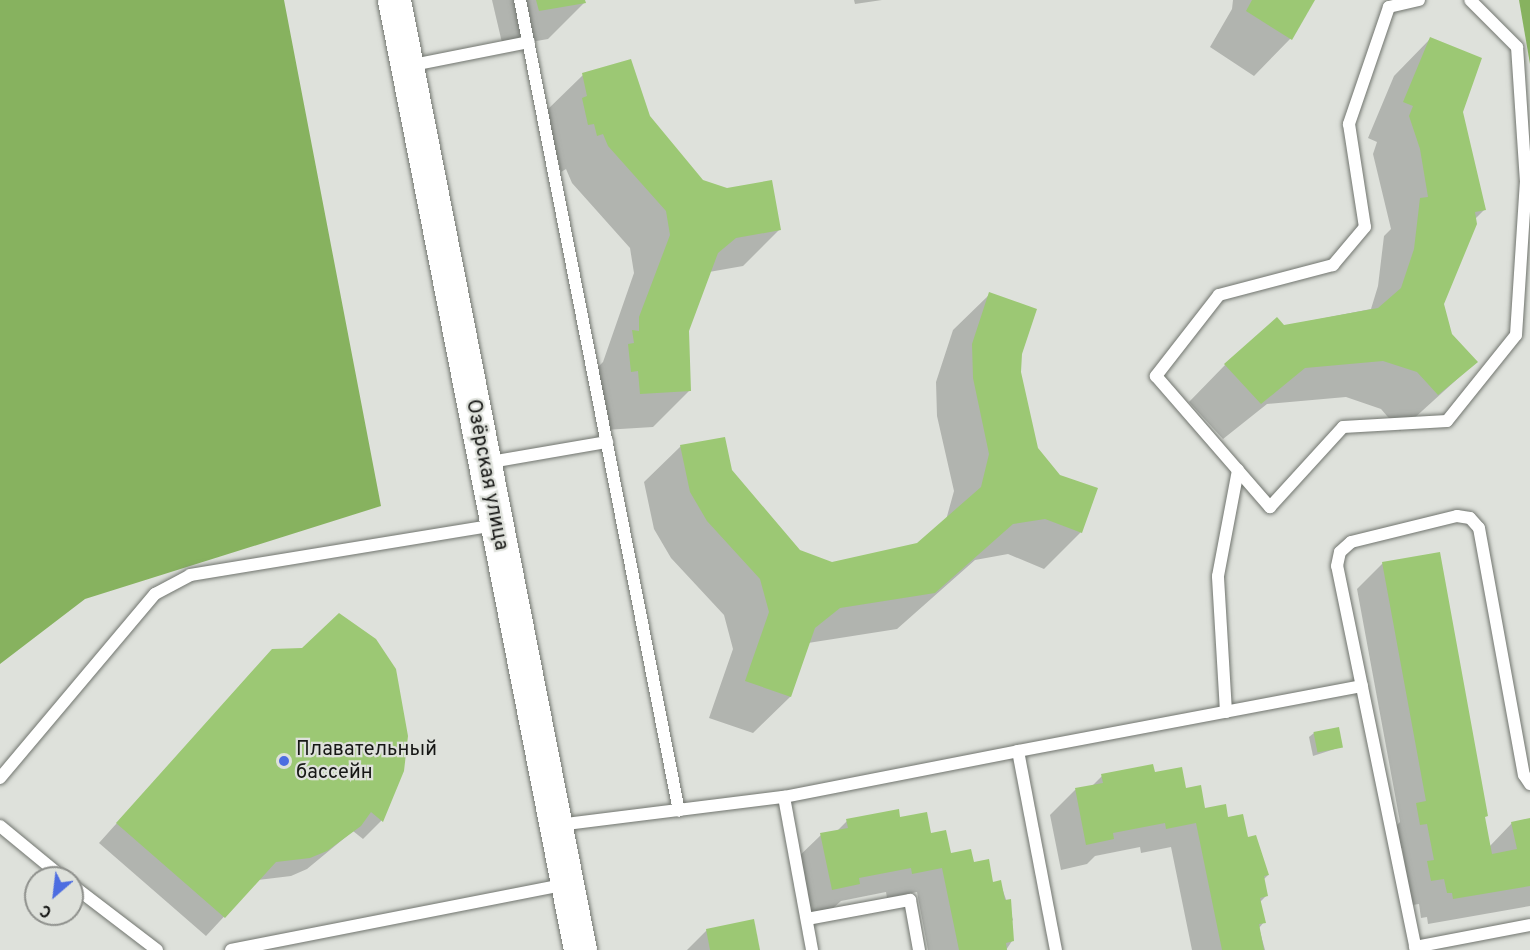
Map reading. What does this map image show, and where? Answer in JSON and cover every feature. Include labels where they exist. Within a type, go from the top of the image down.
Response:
[{"type":"main road","name":"Озёрская улица","points":[[394,0],[580,950]]},
{"type":"lane","points":[[520,0],[679,811]]},
{"type":"lane","points":[[1419,0],[1389,7],[1349,124],[1365,227],[1333,265],[1219,295],[1156,376],[1270,507],[1343,427],[1447,421],[1516,335],[1526,182],[1517,47],[1470,0]]},
{"type":"lane","points":[[407,67],[529,42]]},
{"type":"lane","points":[[484,463],[607,442]]},
{"type":"lane","points":[[1226,712],[1218,576],[1238,470]]},
{"type":"lane","points":[[1530,784],[1524,775],[1479,528],[1470,518],[1457,516],[1351,542],[1340,552],[1337,566],[1415,948],[1530,925]]},
{"type":"lane","points":[[0,778],[155,594],[190,575],[496,525]]},
{"type":"lane","points":[[555,826],[784,797],[1362,686]]},
{"type":"lane","points":[[1018,751],[1056,950]]},
{"type":"lane","points":[[784,797],[812,950]]},
{"type":"lane","points":[[0,826],[48,866]]},
{"type":"lane","points":[[231,950],[567,884]]},
{"type":"lane","points":[[84,894],[157,950]]},
{"type":"lane","points":[[807,919],[910,900],[920,950]]},
{"type":"green space","points":[[0,0],[284,0],[381,506],[85,599],[0,664]]},
{"type":"green space","points":[[1519,0],[1530,0],[1530,64]]},
{"type":"building","points":[[536,0],[585,0],[586,3],[539,11]]},
{"type":"building","points":[[1252,0],[1315,0],[1292,40],[1246,11]]},
{"type":"building","points":[[1430,37],[1482,58],[1463,112],[1486,210],[1475,212],[1477,224],[1444,304],[1452,334],[1478,362],[1438,395],[1417,372],[1383,361],[1305,368],[1261,404],[1224,364],[1277,317],[1284,325],[1378,308],[1401,288],[1414,249],[1420,198],[1428,197],[1420,149],[1409,116],[1413,106],[1403,102]]},
{"type":"building","points":[[631,59],[650,116],[703,180],[727,188],[772,180],[781,230],[736,238],[718,253],[689,331],[691,391],[640,394],[638,371],[631,372],[628,344],[634,343],[632,330],[639,331],[639,317],[670,235],[666,211],[608,146],[603,134],[597,136],[594,124],[588,125],[582,98],[587,96],[582,73]]},
{"type":"building","points":[[989,292],[1037,309],[1022,354],[1021,372],[1038,448],[1060,475],[1098,488],[1082,533],[1045,519],[1013,524],[935,593],[840,608],[815,628],[791,697],[745,681],[769,612],[760,579],[707,521],[690,492],[680,445],[725,437],[732,470],[800,550],[832,562],[917,543],[981,487],[989,454],[973,378],[972,344]]},
{"type":"building","points":[[1440,552],[1488,816],[1485,817],[1492,854],[1517,849],[1511,822],[1530,818],[1530,886],[1453,899],[1452,893],[1447,893],[1444,879],[1431,881],[1427,861],[1434,860],[1427,824],[1420,825],[1416,803],[1426,801],[1382,562]]},
{"type":"building","points":[[339,613],[376,639],[396,669],[408,736],[404,771],[383,822],[371,812],[361,826],[327,851],[310,858],[276,862],[225,918],[116,823],[272,649],[302,648]]},
{"type":"building","points":[[1339,727],[1343,748],[1317,753],[1313,732]]},
{"type":"building","points":[[1153,764],[1155,772],[1182,767],[1186,788],[1201,785],[1205,808],[1226,804],[1228,817],[1243,814],[1248,837],[1256,835],[1269,875],[1264,876],[1268,896],[1260,898],[1266,923],[1259,924],[1264,950],[1222,950],[1196,823],[1166,829],[1165,823],[1113,833],[1114,839],[1086,845],[1075,788],[1103,783],[1101,774]]},
{"type":"building","points":[[899,809],[900,817],[927,812],[931,833],[946,830],[951,853],[971,849],[974,862],[989,859],[993,882],[1001,880],[1005,900],[1011,899],[1014,941],[1006,943],[1007,950],[959,950],[942,868],[912,874],[911,868],[859,878],[860,884],[832,890],[820,833],[848,828],[846,819]]},
{"type":"building","points":[[754,919],[760,950],[710,950],[706,929]]},
{"type":"place","name":"Плавательный бассейн","points":[[284,761]]}]
